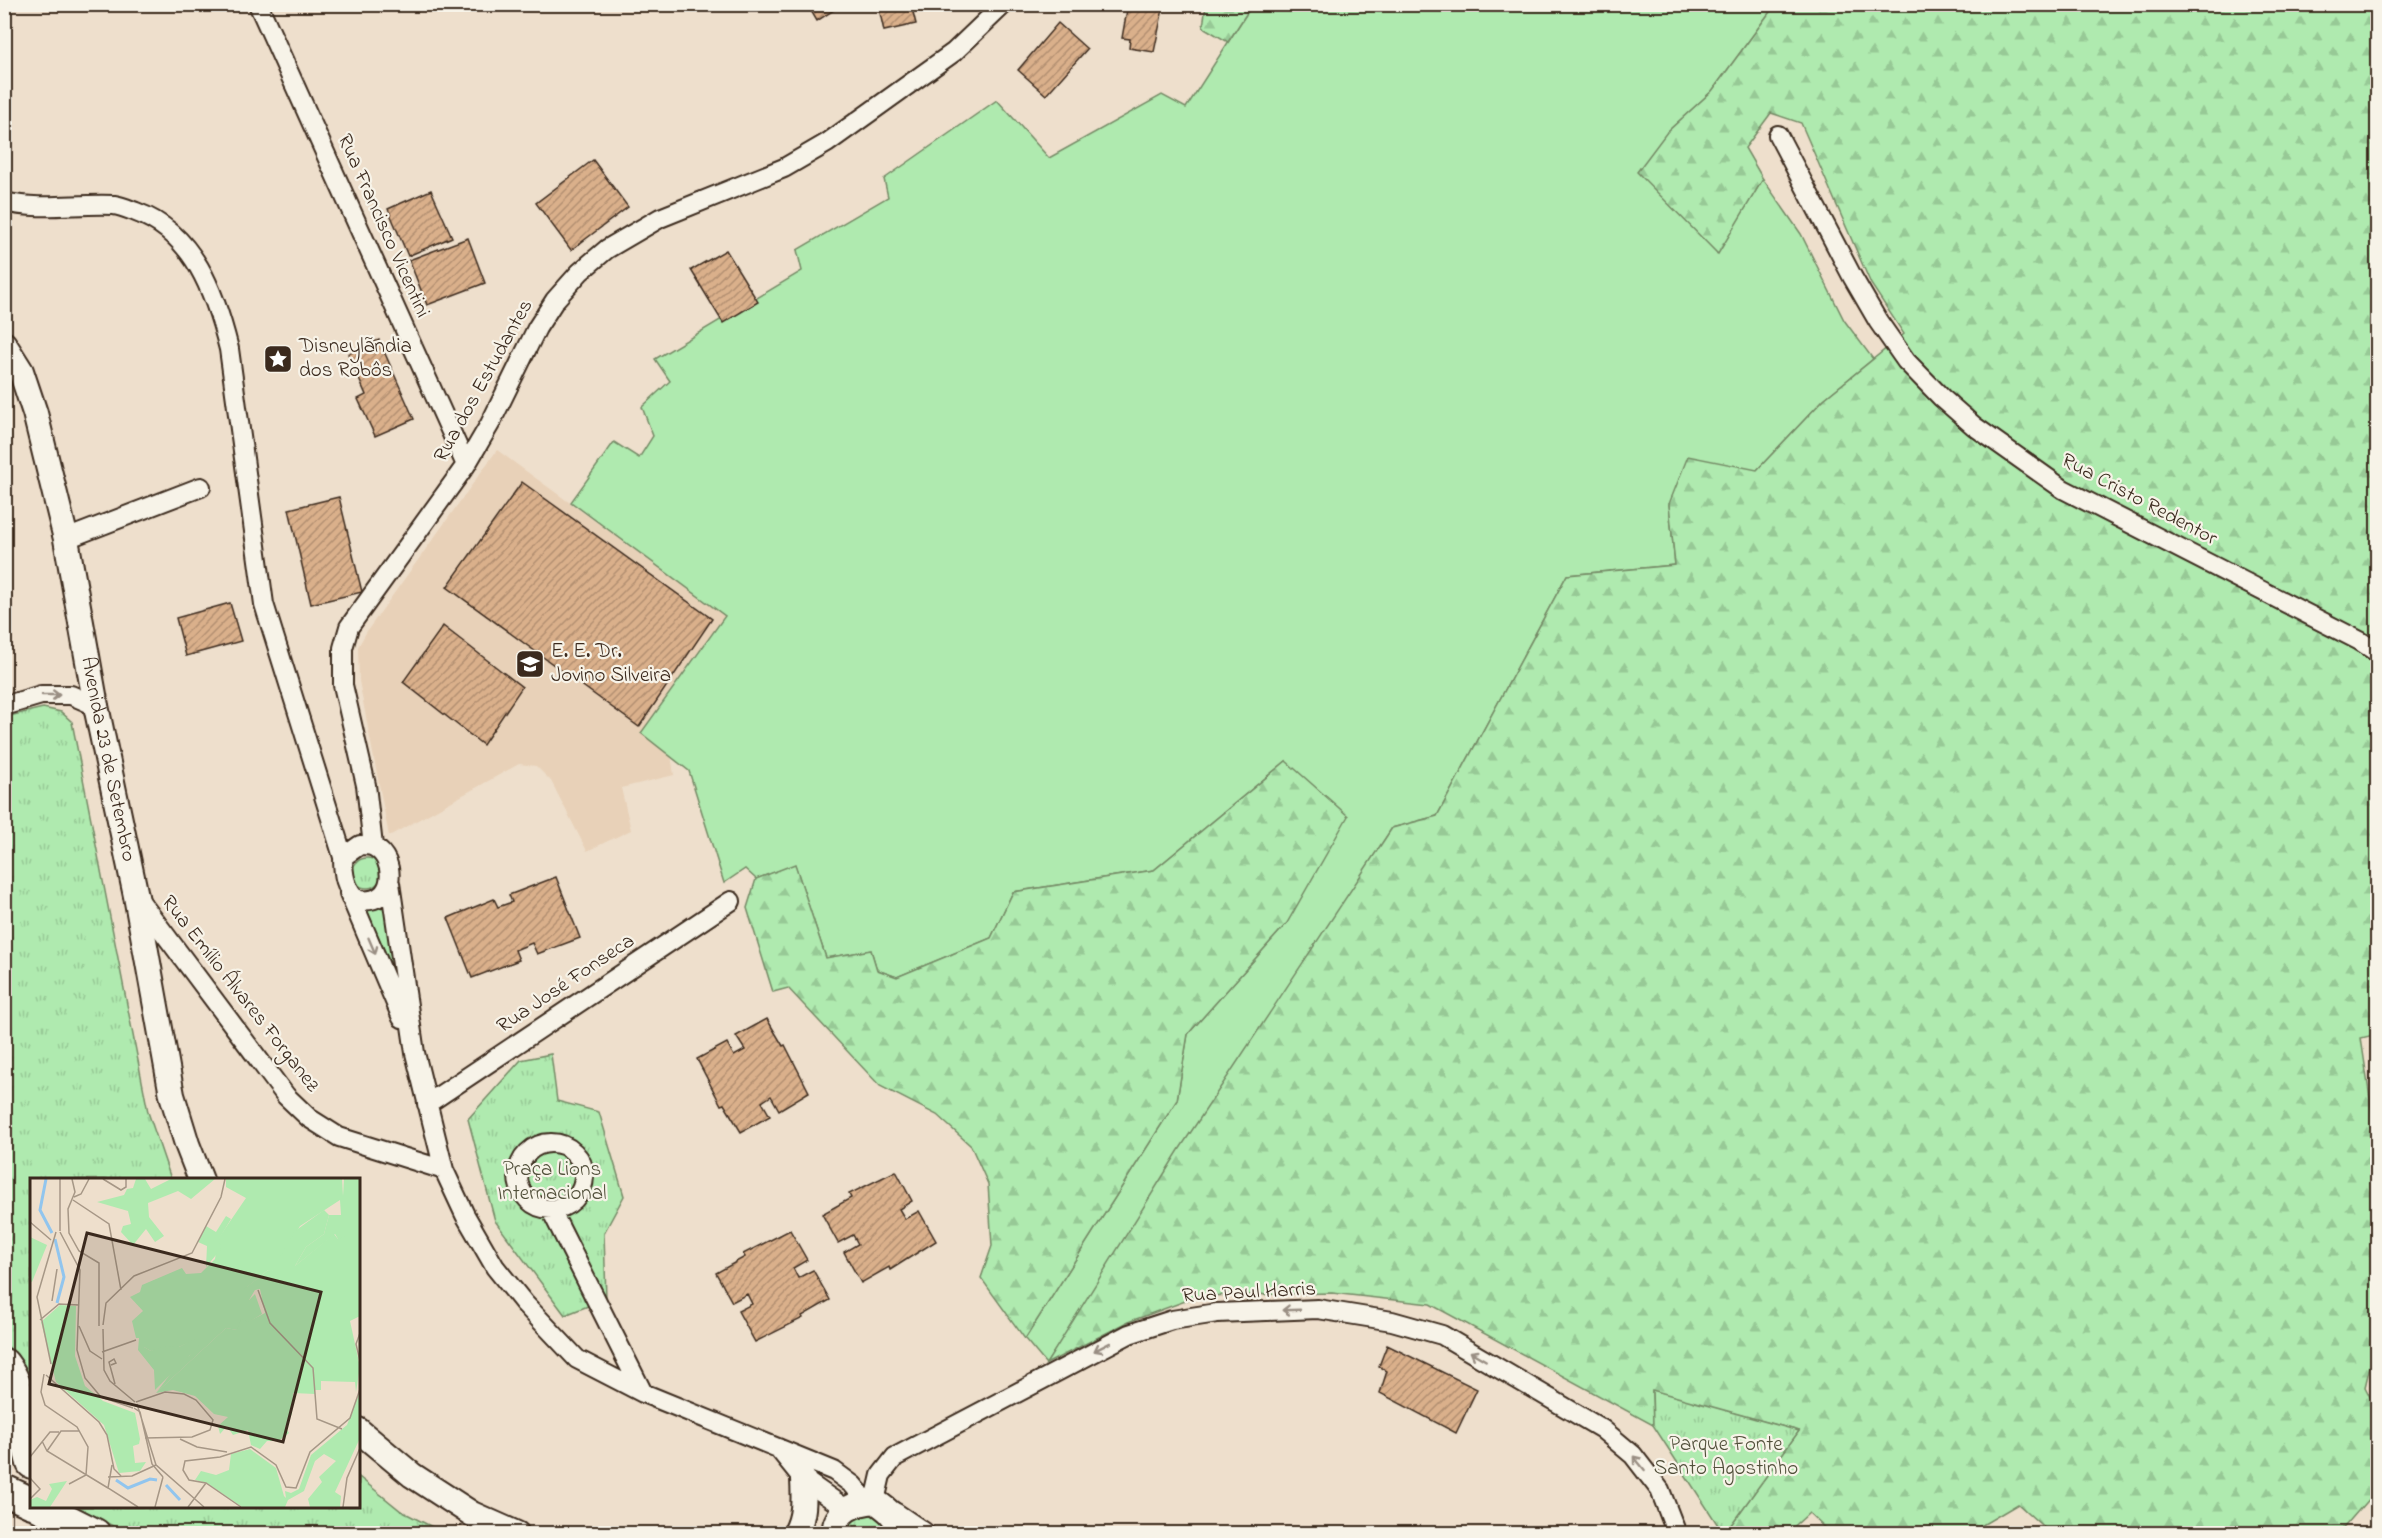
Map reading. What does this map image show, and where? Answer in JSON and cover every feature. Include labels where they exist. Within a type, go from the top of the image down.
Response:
[{"type":"main road","points":[[4,1364],[12,1374],[18,1392],[19,1412],[30,1457]]},
{"type":"main road","points":[[4,1442],[13,1431],[19,1412]]},
{"type":"main road","points":[[4,1490],[30,1502]]},
{"type":"main road","points":[[54,1510],[95,1533]]},
{"type":"street","name":"Rua Francisco Vicentini","points":[[258,4],[466,465]]},
{"type":"street","name":"Rua dos Estudantes","points":[[372,846],[366,785],[342,685],[343,648],[348,627],[466,465],[490,424],[537,328],[562,293],[580,272],[606,249],[660,218],[784,168],[827,143],[954,52],[1004,4]]},
{"type":"street","name":"Rua Cristo Redentor","points":[[1778,135],[1853,279],[1878,321],[1906,361],[1958,412],[2063,489],[2226,571],[2360,641],[2378,653]]},
{"type":"street","points":[[4,202],[28,207],[117,206],[151,217],[175,234],[192,255],[208,282],[220,311],[229,349],[264,604],[343,857],[343,869],[349,893],[415,1053]]},
{"type":"street","name":"Avenida 23 de Setembro","points":[[4,344],[21,371],[35,413],[66,539],[96,706],[136,896],[172,1095],[201,1178]]},
{"type":"street","points":[[66,539],[201,487]]},
{"type":"street","points":[[4,706],[41,695],[70,695],[96,706]]},
{"type":"street","points":[[343,857],[360,845],[372,846],[383,854],[390,883],[415,1053],[444,1170],[465,1215],[495,1267],[524,1303],[577,1359],[644,1393],[834,1471],[853,1485],[865,1516]]},
{"type":"street","points":[[349,893],[358,900],[376,900],[385,894],[390,883]]},
{"type":"street","name":"Rua Emílio Álvares Forganez","points":[[136,896],[286,1096],[301,1110],[339,1137],[444,1170]]},
{"type":"street","name":"Rua José Fonseca","points":[[427,1104],[730,902]]},
{"type":"street","points":[[551,1210],[644,1393]]},
{"type":"street","name":"Rua Paul Harris","points":[[865,1516],[881,1475],[895,1456],[1129,1334],[1172,1320],[1217,1313],[1318,1309],[1392,1321],[1442,1335],[1602,1429],[1633,1455],[1660,1490],[1677,1533]]},
{"type":"street","points":[[360,1432],[412,1476],[472,1514],[517,1533]]},
{"type":"street","points":[[777,1446],[803,1479],[865,1516],[922,1533]]},
{"type":"street","points":[[795,1533],[800,1526],[804,1512],[803,1479]]},
{"type":"street","points":[[806,1533],[865,1516]]},
{"type":"shaded area","name":"E. E. Dr. Jovino Silveira","points":[[497,450],[726,616],[667,728],[674,775],[621,788],[631,830],[587,851],[551,781],[536,766],[519,764],[389,836],[359,681],[358,647],[367,631]]},
{"type":"green space","points":[[1206,4],[1252,5],[1228,42],[1203,27]]},
{"type":"green space","points":[[1252,5],[1775,5],[1712,91],[1667,132],[1717,253],[1763,179],[1801,234],[1844,320],[1873,359],[1824,399],[1757,470],[1669,504],[1675,565],[1567,575],[1437,816],[1392,828],[1046,1364],[1025,1339],[1177,1100],[1188,1034],[1287,923],[1286,761],[1154,870],[1013,892],[991,938],[897,977],[877,970],[871,950],[826,958],[795,865],[756,879],[745,869],[724,883],[689,771],[641,733],[725,616],[571,502],[614,442],[639,458],[653,436],[642,407],[670,381],[655,359],[802,271],[797,250],[888,197],[884,179],[997,100],[1049,158],[1162,95],[1186,108]]},
{"type":"green space","points":[[1775,5],[2377,5],[2378,1034],[2361,1038],[2378,1152],[2377,1337],[2365,1387],[2377,1410],[2378,1488],[2339,1533],[2050,1533],[2018,1504],[1969,1533],[1830,1533],[1809,1513],[1787,1533],[1725,1533],[1799,1431],[1652,1391],[1653,1425],[1430,1304],[1332,1293],[1199,1296],[1128,1322],[1046,1364],[1179,1150],[1392,828],[1437,816],[1567,575],[1675,565],[1669,504],[1688,456],[1757,470],[1824,399],[1904,334],[1871,284],[1801,123],[1771,113],[1745,148],[1763,179],[1718,254],[1637,172],[1667,132],[1712,91]]},
{"type":"green space","points":[[43,708],[61,712],[72,722],[148,1112],[171,1178],[30,1178],[30,1393],[16,1355],[5,1344],[5,717]]},
{"type":"green space","points":[[1286,761],[1348,816],[1287,923],[1188,1034],[1177,1100],[1025,1339],[981,1278],[992,1246],[988,1184],[971,1146],[937,1115],[880,1086],[788,988],[773,992],[747,908],[756,879],[795,864],[826,958],[871,950],[877,970],[897,977],[991,938],[1013,892],[1154,870]]},
{"type":"green space","points":[[367,858],[378,862],[382,873],[378,884],[367,888],[356,884],[352,873],[356,862]]},
{"type":"green space","points":[[388,904],[394,962],[390,962],[366,910],[381,908]]},
{"type":"green space","name":"Praça Lions Internacional","points":[[551,1054],[557,1101],[599,1112],[624,1196],[604,1233],[606,1299],[565,1315],[495,1221],[468,1119],[521,1060]]},
{"type":"green space","name":"Parque Fonte Santo Agostinho","points":[[1652,1390],[1799,1431],[1725,1533],[1653,1425]]},
{"type":"green space","points":[[360,1478],[401,1511],[444,1533],[126,1533],[79,1508],[360,1508]]},
{"type":"green space","points":[[863,1514],[880,1519],[888,1533],[846,1534],[851,1521]]},
{"type":"building","points":[[807,4],[843,4],[817,21]]},
{"type":"building","points":[[878,4],[911,4],[916,24],[884,31]]},
{"type":"building","points":[[1128,4],[1164,4],[1154,52],[1129,48],[1130,39],[1122,38]]},
{"type":"building","points":[[1058,23],[1087,49],[1046,95],[1018,70]]},
{"type":"building","points":[[593,160],[628,207],[571,250],[536,203]]},
{"type":"building","points":[[431,190],[452,237],[408,256],[388,209]]},
{"type":"building","points":[[468,238],[485,283],[427,305],[409,260]]},
{"type":"building","points":[[726,250],[758,302],[723,323],[691,270]]},
{"type":"building","points":[[379,340],[414,419],[375,436],[358,399],[366,395],[348,354]]},
{"type":"building","points":[[522,482],[712,619],[639,727],[447,587]]},
{"type":"building","points":[[339,497],[362,592],[311,604],[289,509]]},
{"type":"building","points":[[230,603],[241,641],[186,656],[176,618]]},
{"type":"building","points":[[443,626],[522,687],[483,745],[403,682]]},
{"type":"building","points":[[556,877],[580,938],[537,954],[532,943],[515,950],[519,960],[472,978],[448,918],[494,899],[498,907],[512,902],[509,895]]},
{"type":"building","points":[[767,1019],[783,1046],[785,1045],[809,1092],[779,1110],[771,1096],[762,1102],[770,1116],[741,1132],[724,1104],[721,1105],[697,1059],[727,1043],[734,1056],[745,1050],[736,1036]]},
{"type":"building","points":[[896,1171],[912,1201],[899,1209],[905,1219],[919,1211],[936,1241],[890,1270],[889,1267],[861,1283],[844,1252],[858,1244],[853,1235],[838,1243],[822,1214],[851,1198],[849,1194]]},
{"type":"building","points":[[790,1230],[807,1260],[793,1268],[798,1278],[813,1270],[830,1300],[802,1316],[803,1318],[755,1342],[738,1311],[752,1304],[747,1294],[732,1302],[716,1273],[745,1257],[743,1254]]},
{"type":"building","points":[[1387,1345],[1477,1389],[1456,1433],[1380,1393],[1387,1371],[1379,1366]]},
{"type":"place","name":"Disneylãndia dos Robôs","points":[[278,359]]},
{"type":"place","name":"E. E. Dr. Jovino Silveira","points":[[530,664]]}]
